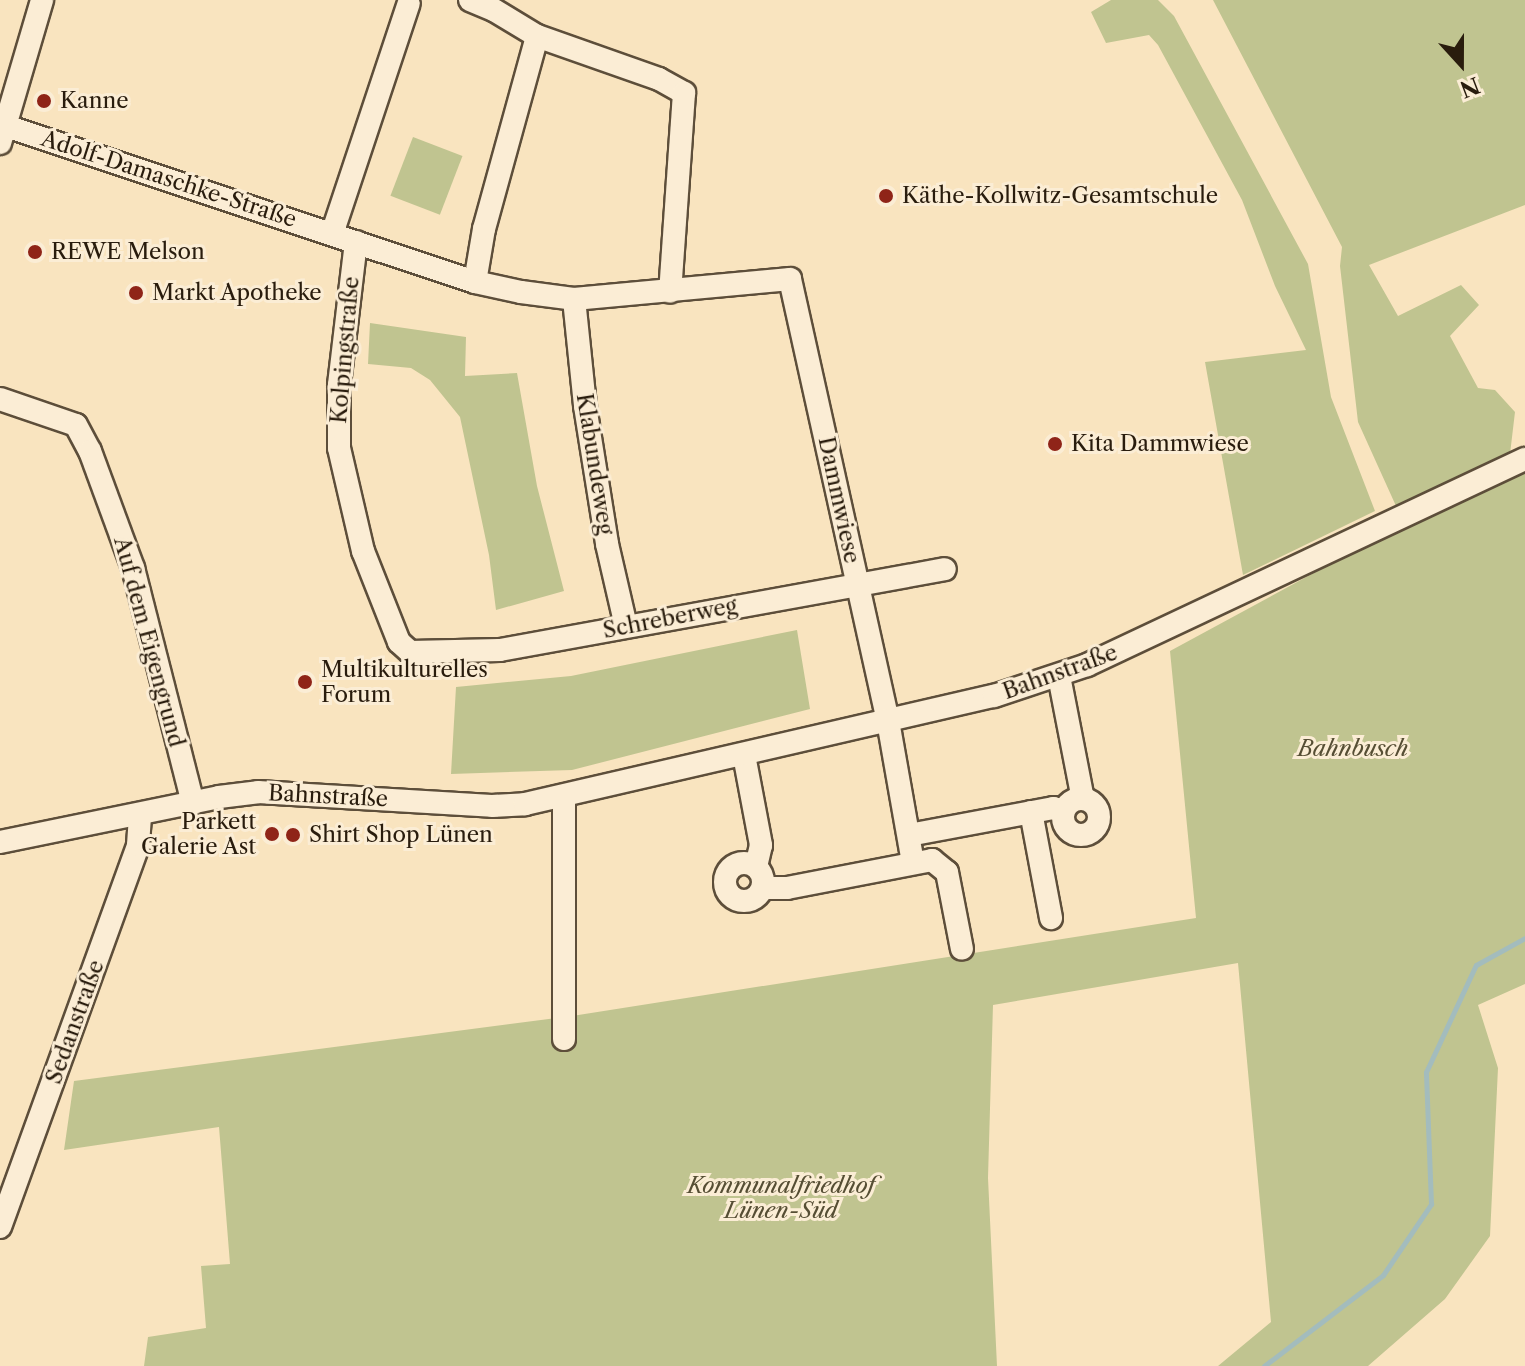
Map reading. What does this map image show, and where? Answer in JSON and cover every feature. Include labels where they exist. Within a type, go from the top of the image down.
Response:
[{"type":"street","points":[[3,134],[8,94],[42,0]]},
{"type":"street","points":[[470,0],[494,10],[537,36],[659,79],[684,93],[670,292]]},
{"type":"street","points":[[332,234],[409,3]]},
{"type":"street","points":[[475,282],[484,229],[537,36]]},
{"type":"street","name":"Adolf-Damaschke-Straße","points":[[3,134],[332,234],[475,282],[574,299],[790,279]]},
{"type":"street","name":"Kolpingstraße","points":[[356,242],[343,328],[339,448],[363,551],[399,642]]},
{"type":"street","name":"Dammwiese","points":[[790,279],[888,721],[913,863]]},
{"type":"street","name":"Klabundeweg","points":[[574,299],[585,406],[607,544],[626,626]]},
{"type":"street","name":"Auf dem Eigengrund","points":[[0,399],[76,425],[90,451],[133,568],[193,803]]},
{"type":"street","name":"Bahnstraße","points":[[0,842],[258,792],[492,806],[564,797],[994,696],[1059,676],[1180,623],[1525,459]]},
{"type":"street","name":"Schreberweg","points":[[399,642],[410,652],[500,650],[945,569]]},
{"type":"street","points":[[909,835],[1074,805],[1059,676]]},
{"type":"street","points":[[744,755],[761,845],[756,866]]},
{"type":"street","points":[[564,797],[564,1039]]},
{"type":"street","points":[[1031,812],[1051,918]]},
{"type":"street","name":"Sedanstraße","points":[[0,1227],[138,845],[140,814]]},
{"type":"street","points":[[763,888],[787,888],[932,860],[947,872],[962,949]]},
{"type":"street","points":[[749,863],[756,866],[763,876],[763,888],[751,900],[735,899],[725,886],[728,871],[734,866],[749,863]]},
{"type":"green space","points":[[1111,0],[1158,0],[1174,16],[1308,264],[1331,397],[1375,511],[1243,575],[1205,362],[1306,350],[1275,286],[1242,200],[1158,45],[1149,35],[1106,43],[1091,12]]},
{"type":"green space","points":[[1213,0],[1525,0],[1525,205],[1369,265],[1398,316],[1461,285],[1479,305],[1450,336],[1478,388],[1495,390],[1515,412],[1510,454],[1396,506],[1358,422],[1340,266],[1342,247]]},
{"type":"green space","points":[[413,137],[462,156],[440,215],[390,196]]},
{"type":"green space","points":[[370,323],[466,337],[465,376],[517,373],[537,486],[564,591],[496,610],[489,555],[460,417],[430,380],[411,368],[368,364]]},
{"type":"green space","points":[[1525,468],[1525,984],[1478,1005],[1498,1068],[1490,1236],[1445,1299],[1368,1366],[1218,1366],[1271,1322],[1238,963],[993,1005],[988,1178],[997,1366],[144,1366],[148,1337],[206,1328],[201,1266],[230,1264],[219,1127],[64,1150],[74,1081],[572,1016],[1196,918],[1170,651],[1380,537]]},
{"type":"green space","points":[[797,630],[810,709],[572,770],[451,774],[456,687],[571,676]]},
{"type":"waterway","points":[[1264,1366],[1383,1275],[1431,1204],[1426,1072],[1476,965],[1525,938]]},
{"type":"place","name":"Kanne","points":[[44,101]]},
{"type":"place","name":"Käthe-Kollwitz-Gesamtschule","points":[[886,196]]},
{"type":"place","name":"REWE Melson","points":[[35,252]]},
{"type":"place","name":"Markt Apotheke","points":[[136,293]]},
{"type":"place","name":"Kita Dammwiese","points":[[1055,444]]},
{"type":"place","name":"Multikulturelles Forum","points":[[305,682]]},
{"type":"place","name":"Parkett Galerie Ast","points":[[272,834]]},
{"type":"place","name":"Shirt Shop Lünen","points":[[293,835]]},
{"type":"park label","name":"Bahnbusch","points":[[1353,749]]},
{"type":"park label","name":"Kommunalfriedhof Lünen-Süd","points":[[781,1198]]}]
